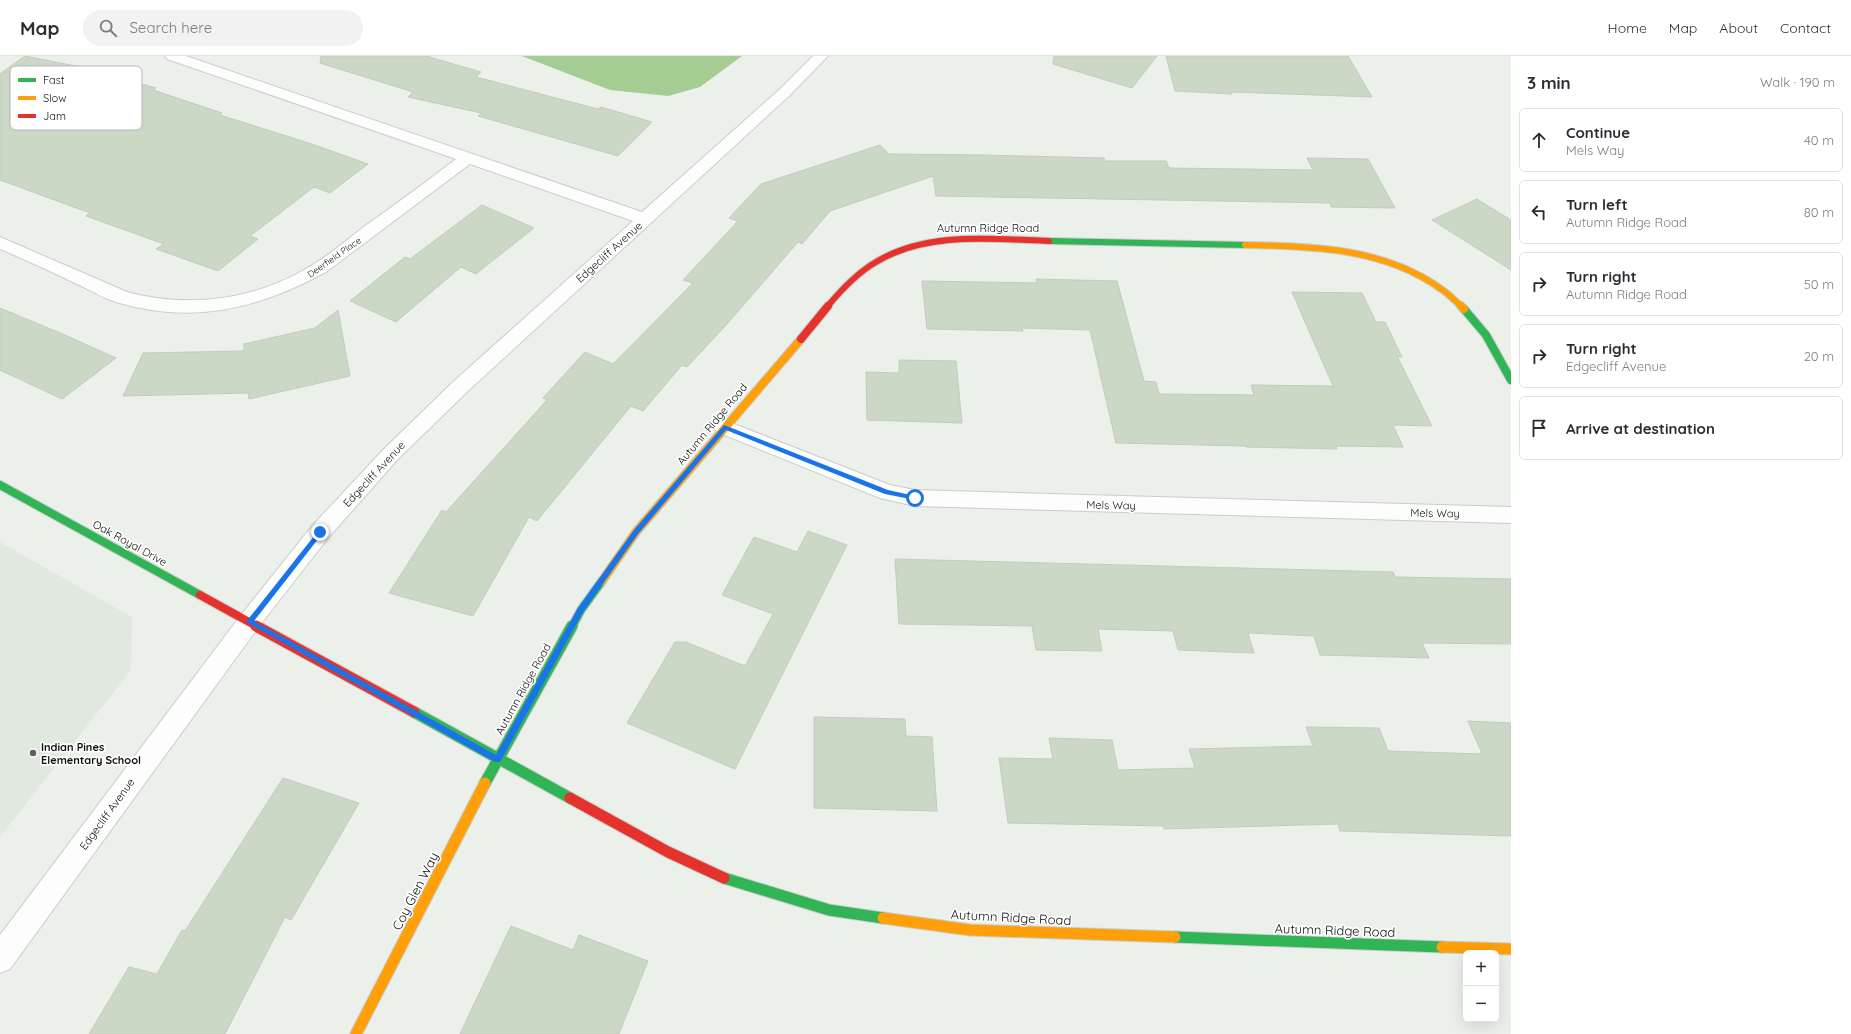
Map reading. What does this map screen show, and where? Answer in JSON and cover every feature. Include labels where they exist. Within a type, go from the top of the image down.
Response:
[{"type":"street","points":[[172,56],[645,219]]},
{"type":"street","name":"Edgecliff Avenue","points":[[0,959],[249,622],[320,532],[391,454],[460,386],[785,92],[822,56]]},
{"type":"street","name":"Deerfield Place","points":[[0,242],[121,297],[140,303],[162,307],[182,308],[202,308],[228,304],[278,290],[300,280],[320,268],[468,158]]},
{"type":"street","name":"Autumn Ridge Road","points":[[497,760],[581,610],[636,532],[724,427],[853,278],[866,266],[882,256],[900,248],[920,242],[942,239],[1305,246],[1354,252],[1401,267],[1424,278],[1444,291],[1476,321],[1488,338],[1511,380]]},
{"type":"street","name":"Mels Way","points":[[724,427],[887,492],[915,498],[942,500],[1511,515]]},
{"type":"street","name":"Oak Royal Drive","points":[[0,484],[249,622]]},
{"type":"street","name":"Autumn Ridge Road","points":[[249,622],[497,760],[668,852],[730,880],[829,910],[970,930],[1511,949]]},
{"type":"street","name":"Coy Glen Way","points":[[356,1034],[497,760]]},
{"type":"shaded area","points":[[522,56],[742,56],[700,87],[668,96],[610,90]]},
{"type":"shaded area","name":"Indian Pines Elementary School","points":[[0,542],[132,617],[131,670],[0,837]]},
{"type":"building","points":[[25,56],[76,66],[11,66]]},
{"type":"building","points":[[321,56],[426,56],[481,72],[476,77],[598,109],[601,107],[652,122],[618,156],[478,116],[481,113],[408,97],[413,92],[320,63]]},
{"type":"building","points":[[1054,56],[1157,56],[1132,88],[1053,64]]},
{"type":"building","points":[[1166,56],[1348,56],[1372,97],[1231,92],[1232,94],[1175,91]]},
{"type":"building","points":[[10,67],[10,130],[142,130],[142,84],[156,88],[153,90],[222,113],[220,115],[312,144],[368,164],[330,193],[314,187],[250,236],[258,239],[218,271],[156,249],[164,244],[86,216],[90,213],[0,180],[0,74]]},
{"type":"building","points":[[880,145],[889,154],[1104,158],[1105,161],[1166,161],[1169,168],[1313,170],[1307,158],[1368,159],[1395,208],[1331,207],[1330,203],[936,196],[933,176],[830,211],[802,244],[798,242],[728,323],[687,367],[682,365],[643,411],[631,406],[537,521],[529,517],[473,616],[389,593],[442,510],[446,512],[547,400],[543,398],[585,352],[613,364],[693,283],[683,280],[738,221],[729,218],[761,184]]},
{"type":"building","points":[[1477,199],[1511,220],[1511,270],[1432,220]]},
{"type":"building","points":[[482,205],[534,228],[476,274],[461,267],[396,322],[350,301],[405,257],[410,259]]},
{"type":"building","points":[[1036,279],[1117,281],[1144,381],[1156,382],[1159,394],[1254,395],[1251,385],[1333,386],[1292,292],[1362,293],[1376,322],[1385,322],[1402,357],[1397,356],[1432,426],[1393,425],[1403,447],[1336,446],[1337,449],[1116,443],[1090,330],[1022,328],[1023,331],[927,329],[922,281],[1037,283]]},
{"type":"building","points":[[0,308],[116,358],[62,399],[0,370]]},
{"type":"building","points":[[338,310],[350,376],[249,399],[248,393],[123,396],[143,353],[244,351],[244,344],[315,328]]},
{"type":"building","points":[[899,360],[956,361],[962,423],[867,420],[866,372],[899,373]]},
{"type":"building","points":[[808,531],[847,545],[735,769],[627,723],[675,642],[686,642],[745,666],[773,614],[722,595],[754,537],[797,552]]},
{"type":"building","points":[[895,559],[1393,572],[1395,577],[1511,579],[1511,644],[1422,643],[1429,658],[1320,655],[1314,636],[1248,633],[1254,653],[1178,650],[1173,631],[1098,629],[1102,651],[1036,650],[1032,626],[899,624]]},
{"type":"building","points":[[814,717],[905,719],[906,736],[932,737],[937,811],[814,808]]},
{"type":"building","points":[[1468,721],[1511,723],[1511,836],[1340,831],[1338,824],[1164,829],[1163,826],[1008,823],[999,758],[1053,759],[1049,738],[1112,740],[1118,770],[1195,768],[1189,749],[1313,746],[1306,727],[1379,728],[1388,751],[1482,754]]},
{"type":"building","points":[[283,778],[359,803],[291,920],[285,917],[225,1034],[89,1034],[129,967],[157,974],[182,930],[185,931]]},
{"type":"building","points":[[511,926],[573,950],[579,935],[648,961],[619,1034],[460,1034]]},
{"type":"traffic: fast","points":[[1049,241],[1245,245]]},
{"type":"traffic: fast","points":[[1464,309],[1486,335],[1511,380]]},
{"type":"traffic: fast","points":[[0,485],[200,595]]},
{"type":"traffic: fast","points":[[485,783],[581,610],[602,581]]},
{"type":"traffic: fast","points":[[414,712],[570,798]]},
{"type":"traffic: fast","points":[[724,878],[829,910],[883,918]]},
{"type":"traffic: fast","points":[[1175,937],[1442,947]]},
{"type":"traffic: slow","points":[[1245,245],[1303,247],[1333,250],[1362,255],[1390,263],[1417,274],[1442,289],[1464,309]]},
{"type":"traffic: slow","points":[[602,581],[636,532],[801,339]]},
{"type":"traffic: slow","points":[[356,1034],[485,783]]},
{"type":"traffic: slow","points":[[883,918],[970,930],[1175,937]]},
{"type":"traffic: slow","points":[[1442,947],[1511,949]]},
{"type":"traffic: jam","points":[[801,339],[848,283],[876,262],[899,251],[922,244],[947,240],[998,239],[1049,241]]},
{"type":"traffic: jam","points":[[200,595],[414,712]]},
{"type":"traffic: jam","points":[[570,798],[668,852],[724,878]]},
{"type":"place","name":"Indian Pines Elementary School","points":[[33,753]]},
{"type":"route","points":[[320,532],[249,622],[497,760],[581,610],[636,532],[724,427],[887,492],[915,498]]}]
